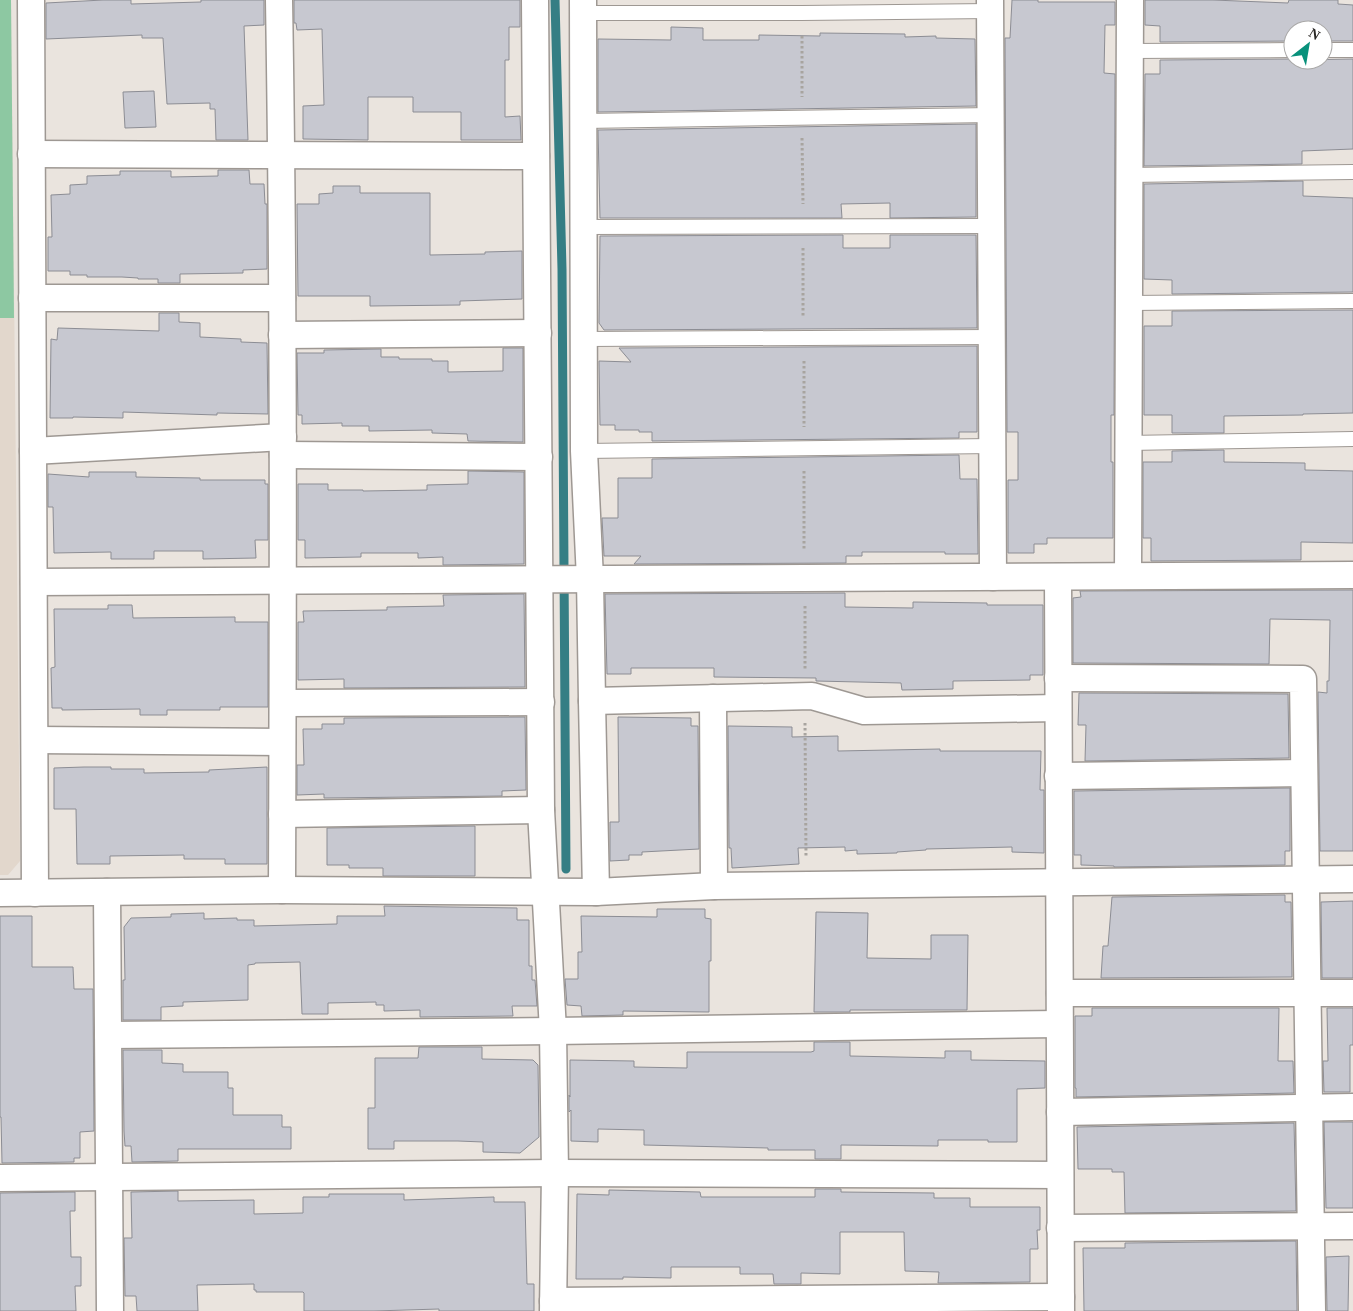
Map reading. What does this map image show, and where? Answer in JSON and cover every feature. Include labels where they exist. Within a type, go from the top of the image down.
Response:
[{"type":"street","points":[[31,0],[35,893]]},
{"type":"street","points":[[280,0],[283,446],[282,890]]},
{"type":"street","points":[[535,0],[541,810],[553,1031],[553,1306],[1061,1304],[1058,576]]},
{"type":"street","points":[[1128,576],[1130,0]]},
{"type":"street","points":[[991,5],[993,577]]},
{"type":"street","points":[[584,6],[584,451],[590,579],[596,892]]},
{"type":"street","points":[[32,154],[536,156]]},
{"type":"street","points":[[32,298],[282,298]]},
{"type":"street","points":[[282,335],[538,333]]},
{"type":"street","points":[[33,451],[283,446],[539,457]]},
{"type":"street","points":[[34,582],[1353,575]]},
{"type":"street","points":[[1058,678],[1303,679],[1312,1311]]},
{"type":"street","points":[[592,701],[812,696],[864,711],[1058,708]]},
{"type":"street","points":[[713,698],[714,886]]},
{"type":"street","points":[[283,703],[541,702]]},
{"type":"street","points":[[35,740],[282,742]]},
{"type":"street","points":[[1058,776],[1304,773]]},
{"type":"street","points":[[282,814],[541,810]]},
{"type":"street","points":[[0,894],[282,890],[596,892],[714,886],[1353,879]]},
{"type":"street","points":[[107,892],[110,1311]]},
{"type":"street","points":[[1060,993],[1353,993]]},
{"type":"street","points":[[108,1036],[1060,1024]]},
{"type":"street","points":[[1060,1112],[1353,1107]]},
{"type":"street","points":[[0,1178],[554,1173],[1060,1175]]},
{"type":"street","points":[[1060,1228],[1353,1226]]},
{"type":"lane","points":[[584,6],[802,14],[991,5]]},
{"type":"lane","points":[[1130,51],[1283,50]]},
{"type":"lane","points":[[1333,50],[1353,50]]},
{"type":"lane","points":[[583,121],[992,115]]},
{"type":"lane","points":[[1129,175],[1353,172]]},
{"type":"lane","points":[[584,227],[992,226]]},
{"type":"lane","points":[[1129,303],[1353,301]]},
{"type":"lane","points":[[585,339],[992,337]]},
{"type":"lane","points":[[1128,442],[1353,439]]},
{"type":"lane","points":[[584,451],[993,446]]},
{"type":"shaded area","points":[[0,0],[11,0],[20,861],[8,875],[0,875]]},
{"type":"green space","points":[[0,0],[11,0],[14,318],[0,318]]},
{"type":"building","points":[[131,0],[131,4],[201,2],[201,0],[264,0],[264,25],[244,26],[248,140],[216,140],[215,109],[210,109],[210,103],[167,104],[163,38],[142,38],[142,35],[46,39],[46,3]]},
{"type":"building","points":[[294,0],[520,0],[520,27],[509,27],[509,60],[505,60],[505,117],[520,116],[521,140],[461,140],[461,112],[413,112],[413,97],[368,97],[368,140],[303,139],[303,106],[324,105],[322,29],[297,30],[296,23],[294,23]]},
{"type":"building","points":[[1012,0],[1115,2],[1115,25],[1105,25],[1104,73],[1115,74],[1114,415],[1111,415],[1113,538],[1047,538],[1047,544],[1034,544],[1034,553],[1008,553],[1008,480],[1018,480],[1018,432],[1007,432],[1005,38],[1010,38]]},
{"type":"building","points":[[1145,0],[1288,3],[1289,0],[1338,0],[1338,4],[1353,5],[1353,41],[1333,41],[1333,20],[1283,20],[1283,41],[1160,42],[1160,26],[1145,25]]},
{"type":"building","points":[[671,27],[703,28],[703,40],[759,40],[759,35],[820,36],[820,33],[905,34],[905,37],[936,36],[936,38],[975,39],[976,106],[598,112],[598,39],[671,40]]},
{"type":"building","points":[[1283,59],[1283,70],[1333,70],[1333,59],[1353,59],[1353,149],[1302,151],[1302,164],[1144,166],[1145,74],[1160,74],[1160,60]]},
{"type":"building","points":[[154,91],[156,127],[125,128],[123,92]]},
{"type":"building","points":[[976,124],[976,217],[890,218],[890,203],[841,204],[842,218],[600,218],[598,130]]},
{"type":"building","points":[[218,170],[249,170],[250,184],[264,184],[265,204],[267,204],[267,269],[243,270],[243,273],[180,274],[180,283],[158,283],[158,279],[87,277],[87,275],[70,275],[70,271],[48,271],[48,237],[52,237],[51,195],[70,194],[70,185],[87,184],[87,176],[120,175],[120,171],[171,171],[171,177],[218,176]]},
{"type":"building","points":[[1303,181],[1303,196],[1353,198],[1353,292],[1172,294],[1172,280],[1144,279],[1144,184]]},
{"type":"building","points":[[333,186],[360,186],[360,193],[430,193],[430,255],[522,251],[522,299],[460,301],[460,305],[370,306],[370,296],[298,296],[297,204],[319,204],[319,194],[333,193]]},
{"type":"building","points":[[843,235],[843,248],[890,248],[890,235],[976,235],[977,328],[604,330],[599,323],[600,236]]},
{"type":"building","points":[[1353,310],[1353,413],[1224,416],[1224,433],[1172,433],[1172,415],[1144,415],[1144,326],[1172,326],[1172,311]]},
{"type":"building","points":[[159,313],[179,313],[179,322],[200,323],[200,337],[241,339],[241,342],[267,343],[268,414],[217,413],[217,415],[123,412],[123,418],[50,418],[51,339],[57,340],[58,328],[159,331]]},
{"type":"building","points":[[977,346],[977,432],[959,432],[959,438],[652,441],[652,432],[615,430],[615,425],[600,425],[599,361],[631,362],[619,348]]},
{"type":"building","points":[[503,348],[523,348],[523,442],[468,441],[467,434],[432,433],[432,430],[369,431],[369,426],[342,426],[342,423],[302,424],[302,415],[298,415],[297,353],[324,353],[324,350],[381,349],[381,357],[448,361],[448,372],[503,371]]},
{"type":"building","points":[[1224,450],[1224,462],[1305,463],[1305,470],[1353,471],[1353,543],[1301,542],[1301,560],[1151,561],[1151,538],[1143,538],[1143,462],[1172,462],[1172,451]]},
{"type":"building","points":[[959,455],[960,479],[977,479],[978,554],[862,552],[862,556],[846,556],[846,563],[634,564],[641,556],[604,556],[602,518],[618,518],[618,478],[652,478],[652,459]]},
{"type":"building","points":[[468,471],[524,472],[524,564],[443,565],[443,557],[418,558],[418,553],[361,553],[361,557],[305,558],[305,540],[298,540],[298,484],[328,484],[328,490],[427,490],[427,485],[468,484]]},
{"type":"building","points":[[89,472],[136,472],[136,477],[200,478],[200,480],[265,480],[265,484],[268,484],[268,540],[255,540],[256,558],[203,559],[203,551],[154,551],[154,559],[111,559],[111,552],[54,553],[53,507],[48,507],[48,474],[89,477]]},
{"type":"building","points":[[1353,590],[1353,851],[1320,851],[1318,692],[1327,693],[1327,681],[1329,681],[1330,620],[1270,619],[1269,664],[1073,663],[1073,598],[1081,597],[1080,591]]},
{"type":"building","points":[[845,593],[845,607],[913,608],[913,602],[1043,605],[1043,675],[1030,675],[1030,680],[953,681],[953,689],[902,690],[901,683],[816,681],[816,678],[714,677],[714,668],[631,668],[631,674],[607,674],[605,594]]},
{"type":"building","points":[[524,594],[525,687],[344,688],[344,679],[298,680],[298,622],[304,622],[303,611],[387,610],[387,607],[444,606],[443,595]]},
{"type":"building","points":[[108,605],[132,605],[133,618],[235,617],[235,622],[268,622],[268,707],[220,707],[220,710],[167,710],[167,715],[140,715],[140,709],[62,710],[62,708],[52,708],[51,668],[55,667],[54,609],[108,609]]},
{"type":"building","points":[[1079,693],[1288,694],[1289,758],[1085,761],[1086,725],[1078,725]]},
{"type":"building","points":[[525,717],[526,790],[502,791],[502,796],[324,798],[324,794],[297,795],[297,765],[304,765],[303,729],[322,729],[322,724],[344,724],[344,718]]},
{"type":"building","points":[[618,717],[691,718],[691,726],[698,726],[699,849],[642,852],[642,855],[629,855],[629,860],[610,861],[610,822],[619,822]]},
{"type":"building","points":[[728,726],[792,727],[792,737],[838,736],[838,751],[940,749],[940,751],[1041,751],[1040,790],[1044,790],[1044,853],[1012,852],[1012,847],[926,849],[897,853],[857,854],[857,850],[845,851],[845,847],[798,848],[799,864],[732,868],[731,848],[729,848]]},
{"type":"building","points":[[267,767],[267,864],[225,864],[225,859],[184,859],[184,855],[110,856],[110,864],[77,864],[76,809],[54,809],[54,768],[144,769],[144,773],[209,772],[209,770]]},
{"type":"building","points":[[1290,788],[1290,851],[1285,851],[1285,865],[1114,867],[1081,865],[1081,855],[1074,855],[1074,791]]},
{"type":"building","points":[[475,826],[475,876],[383,876],[383,868],[349,868],[349,865],[327,865],[327,828]]},
{"type":"building","points":[[1285,895],[1285,902],[1291,902],[1292,977],[1101,978],[1103,946],[1108,946],[1112,897]]},
{"type":"building","points":[[1353,901],[1353,978],[1322,978],[1321,902]]},
{"type":"building","points":[[384,906],[517,908],[517,920],[529,920],[529,966],[532,966],[532,980],[535,980],[537,1006],[512,1006],[513,1016],[420,1017],[420,1010],[384,1011],[384,1005],[376,1005],[376,1002],[328,1003],[328,1014],[302,1014],[300,962],[255,963],[248,965],[248,1000],[183,1002],[183,1006],[161,1007],[161,1020],[123,1020],[123,980],[125,980],[124,927],[131,918],[171,917],[171,914],[204,913],[204,919],[237,918],[237,920],[254,920],[254,926],[337,924],[337,916],[385,916]]},
{"type":"building","points":[[657,909],[705,909],[705,918],[711,919],[709,1012],[623,1011],[623,1015],[582,1016],[581,1006],[567,1005],[565,979],[578,979],[578,952],[582,952],[581,916],[657,917]]},
{"type":"building","points":[[816,912],[868,913],[867,958],[931,959],[931,935],[968,935],[967,1010],[850,1010],[850,1012],[814,1012]]},
{"type":"building","points":[[0,916],[32,916],[32,967],[73,967],[74,989],[93,989],[94,1131],[80,1132],[80,1158],[74,1158],[74,1162],[2,1163],[0,1117]]},
{"type":"building","points":[[1092,1008],[1279,1008],[1278,1061],[1293,1061],[1294,1093],[1076,1097],[1075,1016],[1092,1016]]},
{"type":"building","points":[[1327,1008],[1353,1008],[1353,1045],[1350,1045],[1350,1092],[1324,1092],[1323,1061],[1328,1061]]},
{"type":"building","points":[[814,1042],[850,1042],[850,1056],[945,1058],[945,1051],[971,1051],[971,1060],[1045,1061],[1045,1088],[1017,1089],[1017,1142],[938,1140],[938,1146],[841,1145],[841,1159],[815,1159],[815,1150],[644,1145],[644,1130],[598,1129],[598,1142],[571,1141],[571,1110],[569,1112],[570,1060],[634,1061],[634,1067],[687,1068],[687,1052],[811,1052],[814,1051]]},
{"type":"building","points":[[419,1047],[482,1047],[482,1059],[533,1060],[538,1065],[539,1137],[520,1153],[483,1152],[483,1142],[458,1141],[394,1141],[394,1149],[368,1149],[368,1108],[375,1108],[375,1058],[418,1058]]},
{"type":"building","points":[[123,1050],[162,1050],[162,1063],[183,1064],[183,1072],[228,1072],[228,1088],[233,1088],[233,1115],[282,1115],[282,1127],[291,1127],[291,1149],[178,1149],[178,1161],[132,1162],[131,1146],[125,1146]]},
{"type":"building","points":[[1324,1122],[1353,1122],[1353,1208],[1326,1208]]},
{"type":"building","points":[[1294,1123],[1296,1211],[1125,1213],[1124,1172],[1112,1172],[1112,1169],[1078,1169],[1077,1127]]},
{"type":"building","points":[[815,1189],[841,1189],[841,1192],[934,1193],[934,1198],[970,1198],[970,1207],[1040,1207],[1040,1230],[1037,1230],[1038,1249],[1030,1249],[1030,1282],[938,1283],[939,1272],[905,1271],[904,1232],[840,1232],[840,1274],[801,1273],[801,1284],[774,1284],[773,1274],[740,1274],[740,1267],[671,1267],[671,1278],[623,1277],[623,1279],[576,1279],[577,1194],[609,1195],[609,1190],[700,1192],[701,1197],[815,1197]]},
{"type":"building","points":[[178,1191],[178,1201],[254,1200],[254,1214],[303,1213],[303,1197],[329,1197],[329,1194],[404,1194],[404,1200],[494,1197],[494,1202],[525,1202],[527,1284],[534,1284],[534,1311],[439,1311],[439,1309],[304,1311],[303,1292],[256,1292],[254,1284],[197,1285],[198,1311],[137,1311],[136,1296],[125,1296],[124,1238],[132,1238],[131,1192]]},
{"type":"building","points":[[75,1192],[75,1211],[70,1211],[71,1257],[81,1257],[81,1286],[75,1286],[76,1311],[0,1311],[0,1193]]},
{"type":"building","points":[[1296,1241],[1297,1311],[1084,1311],[1083,1248],[1125,1248],[1125,1243]]},
{"type":"building","points":[[1349,1256],[1348,1311],[1327,1311],[1326,1257]]},
{"type":"waterway","points":[[555,0],[562,269],[566,869]]}]
